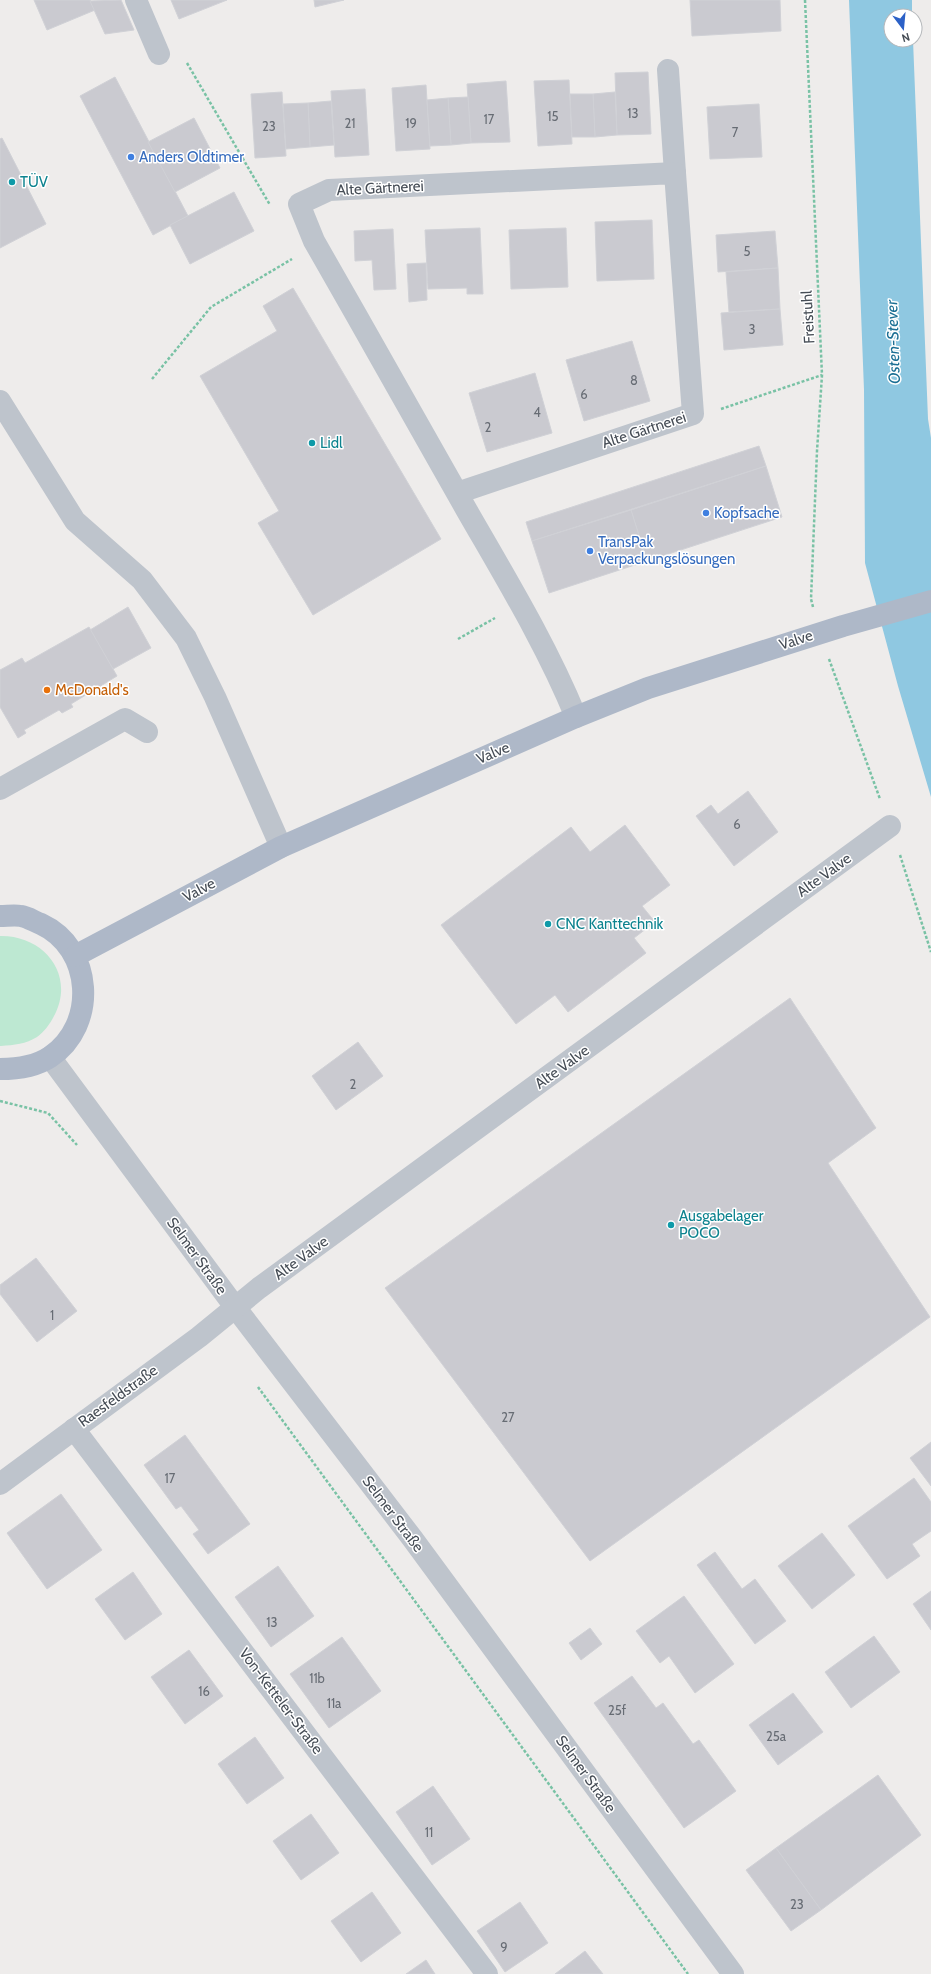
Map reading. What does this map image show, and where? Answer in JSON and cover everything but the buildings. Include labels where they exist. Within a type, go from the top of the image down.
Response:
[{"type":"main road","name":"Valve","points":[[76,956],[281,847],[576,717],[648,688],[820,632],[931,600]]},
{"type":"main road","points":[[0,916],[23,916],[53,930],[76,956],[84,983],[82,1012],[70,1038],[50,1057],[21,1069],[0,1069]]},
{"type":"street","points":[[136,0],[159,54]]},
{"type":"street","name":"Alte Gärtnerei","points":[[457,493],[693,414],[668,70]]},
{"type":"street","name":"Alte Gärtnerei","points":[[576,717],[557,673],[314,241],[299,204],[329,190],[675,174]]},
{"type":"street","points":[[0,401],[75,521],[142,580],[186,638],[215,697],[281,847]]},
{"type":"street","points":[[0,789],[125,719],[147,732]]},
{"type":"street","name":"Alte Valve","points":[[235,1307],[890,826]]},
{"type":"street","name":"Selmer Straße","points":[[50,1057],[235,1307],[417,1544],[733,1974]]},
{"type":"street","name":"Raesfeldstraße","points":[[0,1484],[199,1337],[235,1307]]},
{"type":"street","name":"Von-Ketteler-Straße","points":[[74,1429],[487,1974]]},
{"type":"path","name":"Freistuhl","points":[[805,0],[822,375],[817,451],[811,599],[820,632],[890,826],[931,952]]},
{"type":"path","points":[[159,54],[182,54],[268,201]]},
{"type":"path","points":[[152,380],[211,307],[293,259]]},
{"type":"path","points":[[693,414],[708,413],[822,375]]},
{"type":"path","points":[[458,639],[496,617]]},
{"type":"path","points":[[0,1101],[48,1113],[80,1150]]},
{"type":"path","points":[[254,1383],[688,1974]]},
{"type":"green space","points":[[0,936],[16,937],[30,942],[42,950],[52,960],[58,972],[61,986],[60,1001],[49,1025],[37,1037],[15,1045],[0,1046]]},
{"type":"water","name":"Osten-Stever","points":[[849,0],[912,0],[912,8],[883,8],[883,48],[913,48],[928,419],[931,438],[931,797],[898,686],[865,563],[864,390]]},
{"type":"place","name":"Anders Oldtimer","points":[[131,157]]},
{"type":"place","name":"TÜV","points":[[12,182]]},
{"type":"place","name":"Lidl","points":[[312,443]]},
{"type":"place","name":"Kopfsache","points":[[706,513]]},
{"type":"place","name":"TransPak Verpackungslösungen","points":[[590,551]]},
{"type":"place","name":"McDonald's","points":[[47,690]]},
{"type":"place","name":"CNC Kanttechnik","points":[[548,924]]},
{"type":"place","name":"Ausgabelager POCO","points":[[671,1225]]}]
